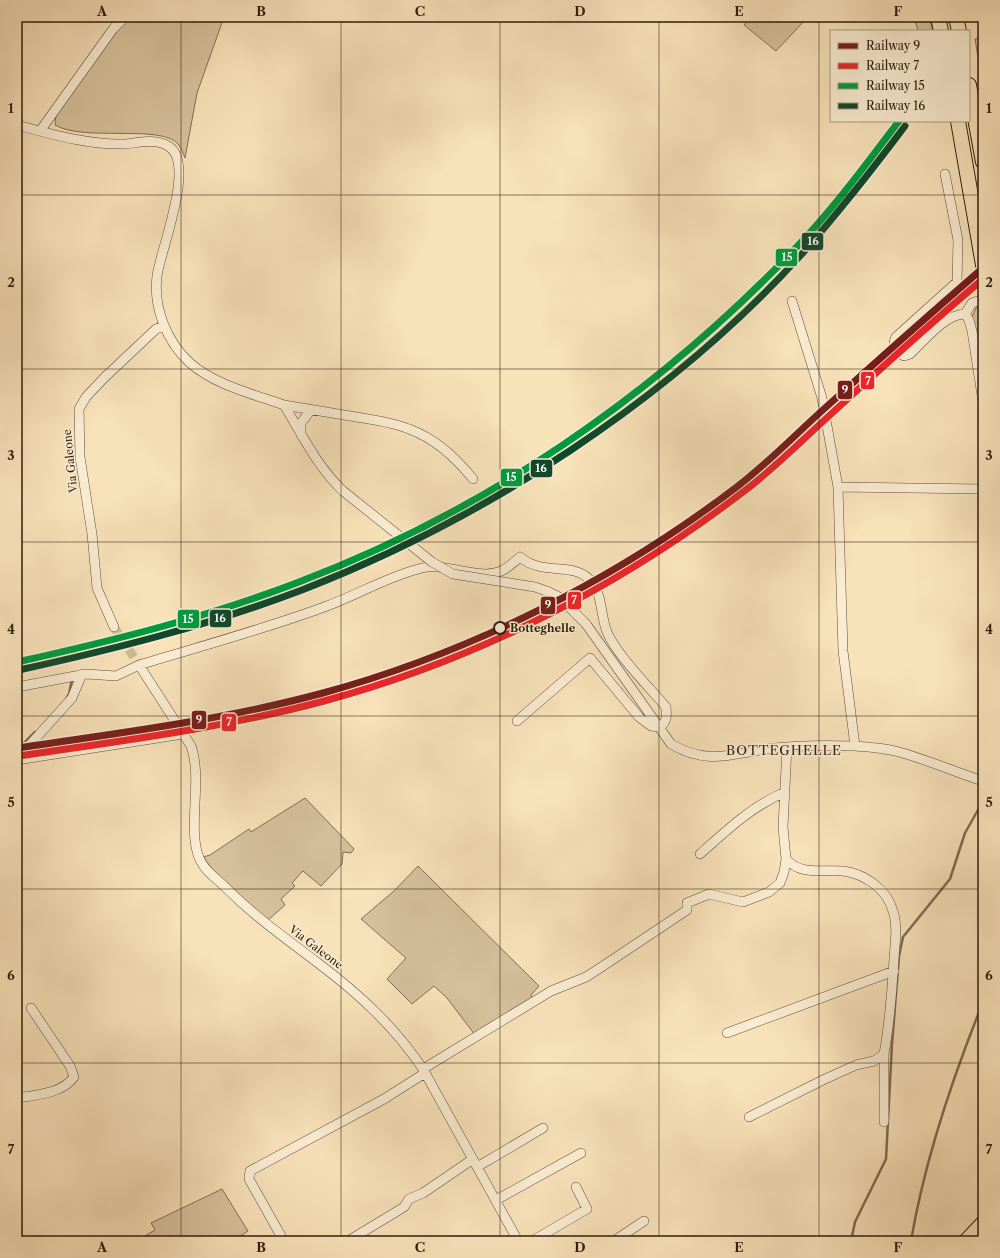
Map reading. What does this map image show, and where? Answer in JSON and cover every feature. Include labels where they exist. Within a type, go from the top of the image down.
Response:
[{"type":"highway","points":[[956,17],[959,30]]},
{"type":"highway","points":[[970,90],[983,162]]},
{"type":"highway","points":[[958,122],[983,265]]},
{"type":"highway","points":[[966,1241],[983,1222]]},
{"type":"street","points":[[40,131],[113,26],[125,17]]},
{"type":"street","points":[[17,125],[101,143],[160,142],[170,146],[176,158],[180,174],[176,205],[157,276],[159,302],[164,326],[175,347],[191,364],[212,378],[284,405],[393,423],[410,429],[428,438],[442,449],[463,466],[473,479]]},
{"type":"street","points":[[945,174],[958,240],[956,282],[896,337],[893,344],[895,349],[904,356],[910,354],[946,320],[958,314],[965,314]]},
{"type":"street","points":[[965,314],[972,303],[981,300]]},
{"type":"street","points":[[792,301],[822,398],[838,487],[843,651],[855,746]]},
{"type":"street","points":[[965,314],[972,331],[983,402]]},
{"type":"street","name":"Via Galeone","points":[[114,627],[97,588],[92,534],[80,457],[79,409],[86,398],[105,377],[156,329],[164,326]]},
{"type":"street","points":[[284,405],[301,437],[327,474],[343,491],[432,562],[453,574],[535,587],[558,596],[586,624],[671,744],[694,755],[728,757],[787,747],[811,745],[855,746],[898,751],[983,781]]},
{"type":"street","points":[[301,437],[302,423],[311,410]]},
{"type":"street","points":[[838,487],[983,489]]},
{"type":"street","points":[[17,687],[82,674],[116,676],[139,665],[288,620],[328,606],[398,576],[424,567],[448,567],[467,572],[490,574],[502,571],[520,557],[528,564],[539,568],[574,570],[590,579],[597,590],[608,634],[618,650],[666,707],[666,722],[660,727],[651,726],[640,717],[590,658],[517,721]]},
{"type":"street","name":"Via Galeone","points":[[139,665],[191,746],[195,757],[197,772],[194,821],[198,854],[203,865],[250,912],[366,1002],[405,1043],[424,1071],[518,1241]]},
{"type":"street","points":[[17,759],[72,698],[82,674]]},
{"type":"street","points":[[17,759],[183,734]]},
{"type":"street","points":[[276,1241],[280,1237],[280,1233],[249,1179],[248,1172],[341,1120],[384,1099],[424,1071],[551,991],[586,977],[687,910],[687,903],[709,894],[743,902],[769,892],[780,883],[784,872],[786,859],[783,827],[787,747]]},
{"type":"street","points":[[700,854],[736,822],[768,799],[785,792]]},
{"type":"street","points":[[786,859],[792,866],[800,869],[844,871],[859,875],[881,889],[891,905],[896,921],[891,1015],[884,1054],[884,1122]]},
{"type":"street","points":[[726,1033],[894,971]]},
{"type":"street","points":[[17,1098],[51,1091],[66,1084],[74,1077],[70,1066],[31,1008]]},
{"type":"street","points":[[750,1117],[823,1080],[856,1065],[874,1061],[884,1054]]},
{"type":"street","points":[[348,1241],[404,1206],[409,1199],[423,1193],[475,1163],[543,1128]]},
{"type":"street","points":[[496,1200],[580,1153]]},
{"type":"street","points":[[532,1241],[587,1209],[576,1187]]},
{"type":"street","points":[[614,1241],[644,1221]]},
{"type":"shaded area","points":[[131,17],[224,17],[197,93],[185,158],[178,144],[169,138],[156,135],[84,132],[68,130],[55,125],[56,114],[118,29]]},
{"type":"shaded area","points":[[751,17],[808,17],[776,51],[744,25]]},
{"type":"shaded area","points":[[914,17],[929,17],[933,30],[918,30]]},
{"type":"shaded area","points":[[983,37],[983,88],[975,39]]},
{"type":"shaded area","points":[[983,303],[983,384],[972,317],[976,308]]},
{"type":"shaded area","points":[[305,798],[354,849],[351,853],[343,852],[342,864],[321,886],[303,871],[292,883],[295,886],[281,899],[285,905],[267,921],[216,874],[203,857],[210,855],[249,829],[251,832]]},
{"type":"shaded area","points":[[418,866],[539,986],[531,995],[532,1000],[475,1035],[447,998],[434,986],[412,1004],[387,979],[406,958],[361,919],[394,891]]},
{"type":"shaded area","points":[[222,1189],[248,1231],[233,1241],[136,1241],[155,1230],[151,1223]]},
{"type":"waterway","points":[[66,699],[69,694],[72,679]]},
{"type":"waterway","points":[[17,750],[35,732]]},
{"type":"waterway","points":[[851,1241],[855,1222],[886,1159],[892,1044],[899,956],[903,937],[950,879],[965,833],[983,801]]},
{"type":"waterway","points":[[911,1241],[924,1179],[941,1119],[950,1090],[983,1002]]},
{"type":"tunnel","points":[[114,627],[139,665]]},
{"type":"rail line","name":"15","points":[[17,662],[88,646],[160,627],[265,595],[368,553],[435,521],[500,485],[563,445],[624,402],[682,355],[738,306],[791,253],[820,221],[898,122]]},
{"type":"rail line","name":"16","points":[[19,670],[91,654],[162,635],[267,603],[371,561],[439,528],[506,491],[571,450],[633,406],[693,359],[749,308],[815,239],[905,126]]},
{"type":"rail line","name":"9","points":[[17,748],[209,718],[247,711],[323,693],[379,676],[433,657],[540,609],[592,582],[642,552],[691,520],[738,486],[983,268]]},
{"type":"rail line","name":"7","points":[[18,756],[210,726],[248,719],[324,701],[435,665],[490,642],[543,617],[646,559],[696,527],[743,492],[777,464],[887,363],[983,279]]},
{"type":"place","name":"Botteghelle","points":[[500,628]]},
{"type":"district","name":"BOTTEGHELLE","points":[[784,750]]}]
